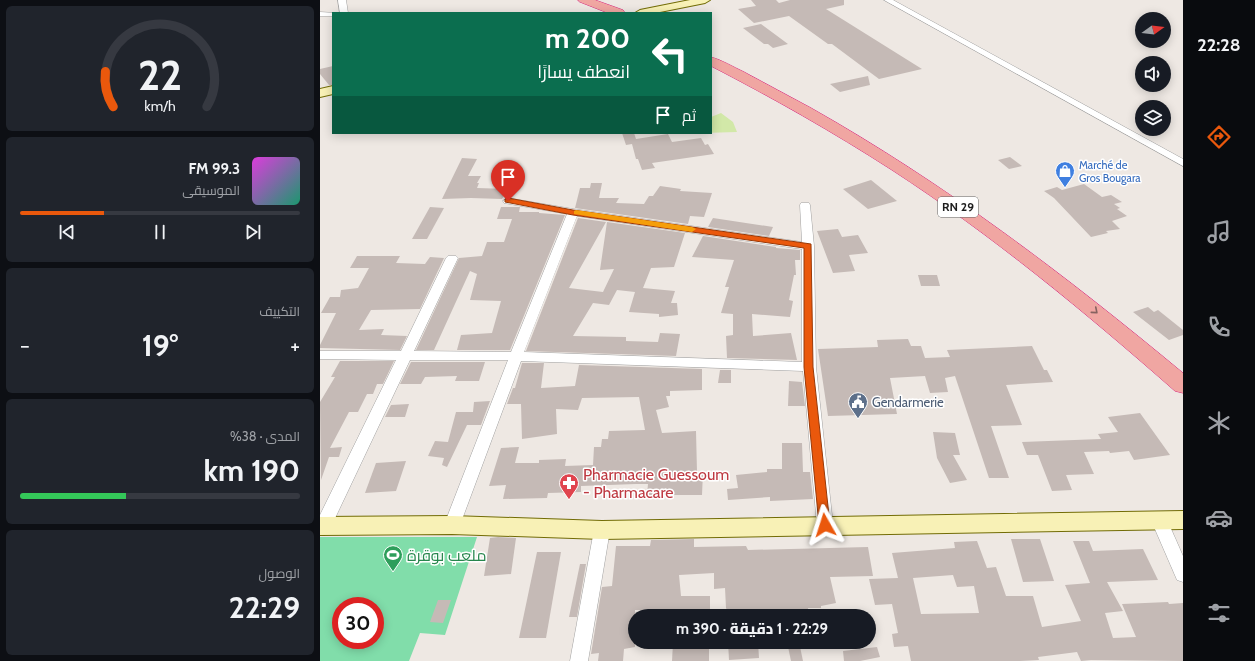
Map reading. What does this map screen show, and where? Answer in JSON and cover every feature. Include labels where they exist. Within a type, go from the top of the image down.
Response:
[{"type":"highway","points":[[579,1],[597,12]]},
{"type":"highway","points":[[579,1],[616,12]]},
{"type":"highway","name":"RN 29","points":[[712,54],[822,110],[926,173],[1025,241],[1130,323],[1183,367]]},
{"type":"highway","name":"RN 29","points":[[712,62],[837,128],[888,159],[940,194],[1080,299],[1183,385]]},
{"type":"main road","points":[[654,12],[705,0]]},
{"type":"main road","points":[[320,92],[332,90]]},
{"type":"main road","points":[[322,526],[452,525],[602,530],[1183,520]]},
{"type":"street","points":[[342,0],[344,12]]},
{"type":"street","points":[[888,0],[1183,162]]},
{"type":"street","points":[[320,14],[332,14]]},
{"type":"street","points":[[508,201],[573,212],[808,246]]},
{"type":"street","points":[[805,205],[808,246],[809,367],[825,525]]},
{"type":"street","points":[[452,525],[516,356],[573,212]]},
{"type":"street","points":[[322,526],[452,258]]},
{"type":"street","points":[[320,354],[516,356],[809,367]]},
{"type":"street","points":[[1160,520],[1183,575]]},
{"type":"street","points":[[579,661],[602,530]]},
{"type":"green space","points":[[721,113],[733,122],[737,132],[712,133],[712,117]]},
{"type":"green space","name":"ملعب بوقرة","points":[[320,537],[477,537],[445,635],[420,633],[409,661],[320,661]]},
{"type":"building","points":[[751,0],[776,0],[779,3],[790,0],[844,0],[844,5],[826,9],[922,69],[879,79],[832,44],[828,44],[789,16],[754,23],[738,9],[756,6]]},
{"type":"building","points":[[761,24],[788,44],[773,48],[768,44],[764,44],[743,28]]},
{"type":"building","points":[[332,66],[332,85],[329,85],[320,74],[320,69]]},
{"type":"building","points":[[868,76],[870,85],[840,92],[830,84]]},
{"type":"building","points":[[622,134],[634,134],[636,139],[668,134],[672,142],[701,138],[705,145],[708,144],[714,154],[652,163],[655,168],[642,170],[638,159],[636,159],[632,144],[626,145]]},
{"type":"building","points":[[1010,157],[1022,166],[1009,169],[998,160]]},
{"type":"building","points":[[462,158],[477,159],[468,176],[481,176],[477,183],[479,183],[477,188],[508,189],[502,199],[442,199]]},
{"type":"building","points":[[871,180],[897,201],[868,209],[843,189]]},
{"type":"building","points":[[591,183],[602,183],[599,198],[619,198],[616,203],[644,204],[649,196],[653,196],[660,186],[681,189],[680,191],[712,193],[704,217],[690,216],[688,224],[575,208],[580,188],[590,188]]},
{"type":"building","points":[[1084,184],[1102,197],[1111,195],[1122,202],[1114,204],[1120,208],[1117,209],[1127,216],[1112,221],[1120,229],[1106,231],[1108,233],[1091,237],[1054,198],[1044,191],[1057,187],[1062,190]]},
{"type":"building","points":[[430,207],[444,208],[427,239],[412,239]]},
{"type":"building","points":[[501,207],[520,207],[519,212],[539,212],[565,215],[510,350],[457,350],[461,335],[492,333],[501,301],[470,300],[477,274],[470,271],[434,350],[416,350],[459,258],[482,256],[487,242],[504,242],[512,219],[497,219]]},
{"type":"building","points":[[578,218],[606,222],[569,288],[603,292],[614,269],[600,270],[607,222],[685,233],[674,267],[651,268],[643,288],[675,291],[671,303],[677,303],[678,315],[659,317],[659,314],[629,312],[635,292],[617,290],[609,305],[593,303],[573,336],[626,337],[626,341],[658,342],[660,333],[680,334],[676,356],[526,351]]},
{"type":"building","points":[[713,218],[773,227],[769,236],[708,227]]},
{"type":"building","points":[[838,229],[842,237],[858,235],[868,253],[849,255],[855,271],[833,273],[817,231]]},
{"type":"building","points":[[703,236],[776,248],[800,250],[800,260],[795,260],[796,275],[794,275],[789,300],[793,301],[790,317],[752,314],[753,336],[791,333],[797,360],[727,358],[726,336],[733,335],[733,314],[721,313],[729,287],[725,287],[734,260],[692,257]]},
{"type":"building","points":[[357,256],[400,256],[396,263],[425,264],[430,257],[444,258],[420,309],[371,310],[359,330],[384,329],[381,335],[407,336],[400,350],[320,348],[320,345],[336,313],[321,313],[330,297],[340,297],[341,290],[358,288],[369,268],[350,268]]},
{"type":"building","points":[[918,275],[937,275],[940,286],[921,286]]},
{"type":"building","points":[[1148,307],[1154,312],[1158,310],[1183,330],[1183,335],[1169,340],[1133,312]]},
{"type":"building","points":[[908,339],[911,346],[921,346],[925,358],[950,357],[947,350],[1032,346],[1044,370],[1047,370],[1053,382],[1006,385],[1022,425],[991,426],[1009,478],[989,478],[955,376],[945,378],[948,392],[930,393],[925,376],[890,378],[897,414],[828,416],[818,349],[878,347],[877,340]]},
{"type":"building","points":[[340,361],[394,361],[383,384],[377,384],[373,394],[367,394],[358,412],[349,412],[330,448],[342,447],[339,457],[329,457],[321,480],[320,402],[335,377],[331,377]]},
{"type":"building","points":[[411,362],[485,362],[479,381],[455,381],[457,376],[425,377],[421,384],[400,384]]},
{"type":"building","points":[[522,363],[544,363],[541,388],[575,386],[579,365],[702,369],[702,390],[670,391],[670,396],[666,396],[669,407],[656,410],[662,433],[696,431],[697,472],[703,472],[702,495],[647,495],[648,484],[636,484],[581,486],[581,492],[548,493],[547,498],[503,499],[506,485],[489,486],[501,448],[519,447],[515,463],[539,463],[539,460],[566,459],[565,466],[593,465],[594,447],[601,447],[602,439],[608,439],[609,431],[645,430],[639,397],[582,398],[578,410],[556,409],[557,434],[522,439],[521,404],[507,404],[513,388],[515,388]]},
{"type":"building","points":[[720,370],[731,370],[731,383],[718,383]]},
{"type":"building","points":[[789,381],[802,382],[805,406],[788,406]]},
{"type":"building","points":[[490,401],[481,425],[467,425],[447,467],[442,465],[444,458],[428,456],[435,441],[448,442],[456,412],[473,412],[474,402]]},
{"type":"building","points":[[409,404],[405,417],[385,417],[391,405]]},
{"type":"building","points":[[1140,413],[1170,455],[1134,460],[1129,451],[1110,453],[1109,451],[1084,452],[1094,474],[1066,475],[1072,490],[1052,491],[1038,455],[1027,455],[1022,442],[1101,439],[1098,434],[1118,432],[1108,417]]},
{"type":"building","points":[[933,432],[955,433],[960,455],[953,455],[967,480],[950,483],[937,458]]},
{"type":"building","points":[[782,443],[802,443],[803,472],[810,472],[813,499],[770,501],[770,497],[728,500],[727,489],[738,488],[736,475],[767,472],[767,469],[782,469]]},
{"type":"building","points":[[406,461],[396,491],[365,493],[376,463]]},
{"type":"building","points":[[490,538],[516,538],[511,574],[484,576]]},
{"type":"building","points":[[694,539],[694,547],[746,546],[748,550],[868,547],[873,576],[830,577],[836,603],[821,606],[821,608],[726,609],[725,588],[714,589],[714,573],[679,575],[681,596],[710,596],[710,609],[628,609],[628,648],[624,649],[623,661],[598,661],[599,653],[591,654],[602,587],[612,586],[616,546],[650,546],[651,540]]},
{"type":"building","points":[[1011,539],[1040,539],[1054,581],[1023,582]]},
{"type":"building","points":[[977,541],[987,568],[996,567],[1006,596],[1033,596],[1042,627],[1081,621],[1065,585],[1090,583],[1073,541],[1089,541],[1093,551],[1143,549],[1158,580],[1107,582],[1123,611],[1105,613],[1113,638],[1136,637],[1122,604],[1168,602],[1169,604],[1183,603],[1183,661],[1081,661],[1077,652],[1038,657],[1039,660],[911,661],[908,646],[894,647],[892,634],[898,633],[892,604],[875,605],[869,579],[898,578],[892,553],[955,548],[954,542]],"holes":[[[953,575],[957,587],[974,586],[979,613],[921,614],[913,578]]]},
{"type":"building","points":[[537,552],[561,552],[546,638],[519,638]]},
{"type":"building","points":[[580,564],[586,564],[577,617],[569,617]]},
{"type":"building","points":[[438,600],[451,600],[443,623],[430,622]]},
{"type":"building","points":[[876,647],[880,657],[860,661],[844,661],[843,651],[876,649]]},
{"type":"building","points":[[673,649],[709,649],[709,661],[672,661]]},
{"type":"building","points":[[728,649],[758,649],[759,658],[729,660]]},
{"type":"building","points":[[788,649],[800,649],[803,661],[791,661]]},
{"type":"slow traffic","points":[[576,213],[692,229]]},
{"type":"place","name":"Marché de Gros Bougara","points":[[1065,188]]},
{"type":"place","name":"Gendarmerie","points":[[858,419]]},
{"type":"place","name":"Pharmacie Guessoum - Pharmacare","points":[[569,500]]},
{"type":"place","name":"ملعب بوقرة","points":[[393,572]]},
{"type":"route","points":[[508,201],[573,212],[808,246],[809,367],[825,525]]}]
